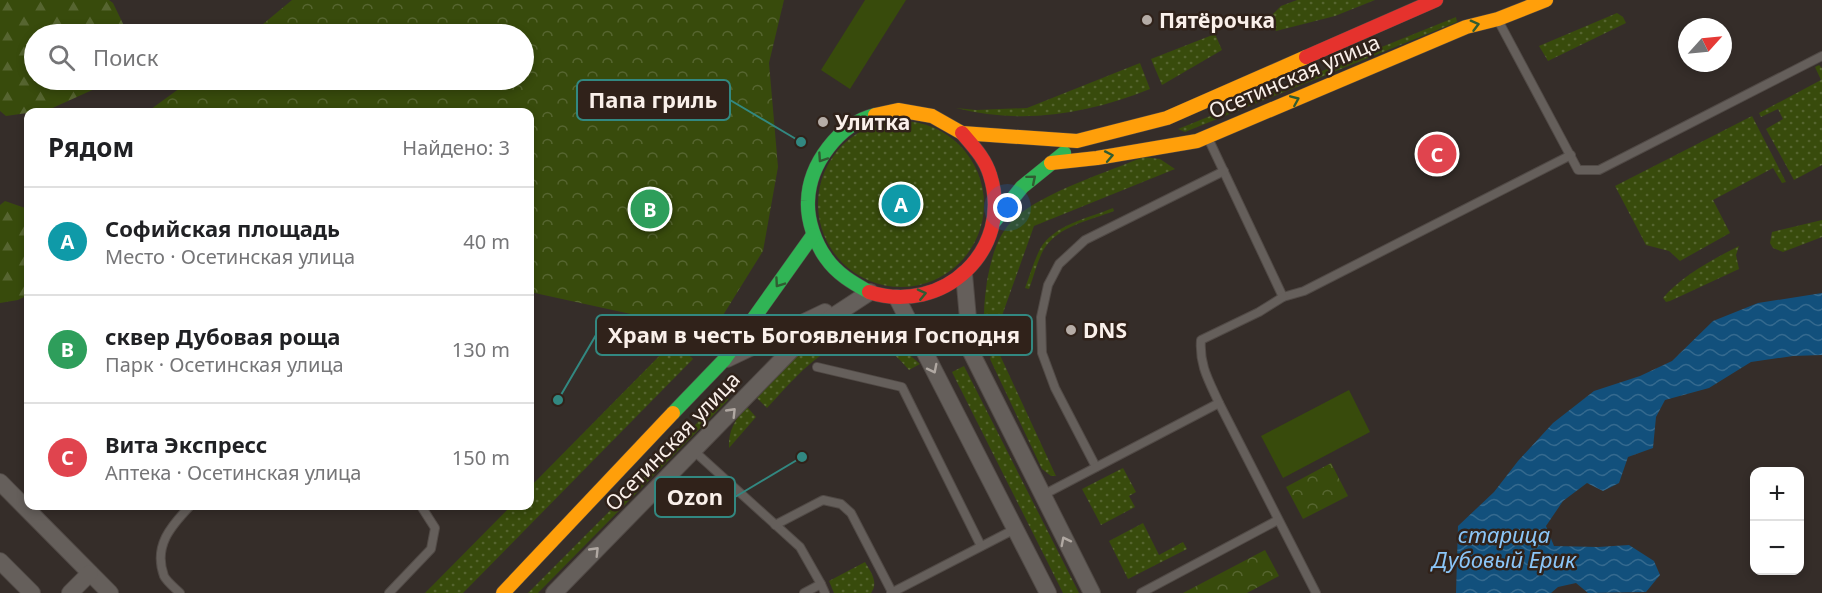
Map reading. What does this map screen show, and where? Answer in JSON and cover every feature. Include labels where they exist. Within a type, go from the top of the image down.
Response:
[{"type":"street","name":"Осетинская улица","points":[[962,133],[1077,141],[1167,117],[1436,0]]},
{"type":"street","name":"Осетинская улица","points":[[1051,163],[1097,158],[1207,137],[1466,27],[1498,19],[1546,0]]},
{"type":"street","points":[[898,110],[932,116],[962,133],[979,152],[990,174],[995,198],[993,223],[983,250],[964,273],[945,287],[922,296],[897,298],[870,292],[846,279],[826,260],[813,235],[808,201],[816,166],[835,138],[864,118],[898,110]]},
{"type":"street","name":"Осетинская улица","points":[[993,223],[1022,187],[1077,141]]},
{"type":"street","name":"Осетинская улица","points":[[503,593],[724,360],[813,235]]},
{"type":"street","points":[[964,273],[971,352],[1092,593]]},
{"type":"street","name":"Осетинская улица","points":[[724,360],[870,292]]},
{"type":"street","name":"Осетинская улица","points":[[554,593],[809,332],[870,292]]},
{"type":"street","points":[[897,298],[1048,593]]},
{"type":"street","points":[[0,483],[24,507]]},
{"type":"street","points":[[27,510],[110,593]]},
{"type":"street","points":[[0,561],[32,593]]},
{"type":"street","points":[[70,593],[90,573]]},
{"type":"lane","points":[[1498,19],[1578,170],[1599,170],[1822,56]]},
{"type":"lane","points":[[1207,137],[1283,297]]},
{"type":"lane","points":[[1316,593],[1208,380],[1200,357],[1201,340],[1259,312],[1283,297],[1304,291],[1571,155]]},
{"type":"lane","points":[[1096,467],[1055,388],[1042,353],[1041,317],[1048,285],[1059,264],[1085,240],[1224,171]]},
{"type":"lane","points":[[817,367],[902,387],[981,546]]},
{"type":"lane","points":[[1042,495],[1219,403]]},
{"type":"lane","points":[[694,451],[800,548],[823,589],[804,593]]},
{"type":"lane","points":[[775,525],[823,500],[841,504],[850,513],[891,593],[1015,529]]},
{"type":"lane","points":[[180,593],[165,578],[160,555],[168,529],[186,510]]},
{"type":"lane","points":[[389,593],[431,549],[435,528],[424,510]]},
{"type":"lane","points":[[1141,593],[1278,520]]},
{"type":"green space","points":[[0,0],[109,0],[113,3],[123,24],[24,24],[24,90],[92,90],[52,108],[24,108],[24,113],[6,116],[0,111]]},
{"type":"green space","points":[[292,0],[784,0],[769,63],[778,167],[763,251],[702,349],[672,323],[534,293],[534,108],[152,108],[177,90],[534,90],[534,24],[263,24]]},
{"type":"green space","points":[[865,0],[906,0],[850,89],[821,70]]},
{"type":"green space","points":[[1297,0],[1375,0],[1335,16],[1276,31],[1273,26],[1273,14],[1281,6]]},
{"type":"green space","points":[[1617,13],[1626,23],[1548,61],[1539,46]]},
{"type":"green space","points":[[1456,17],[1457,22],[1185,132],[1178,129]]},
{"type":"green space","points":[[1215,34],[1222,50],[1162,85],[1151,59]]},
{"type":"green space","points":[[1140,63],[1150,89],[1103,105],[1030,116],[1005,116],[956,108],[976,110],[1027,108]]},
{"type":"green space","points":[[1819,65],[1822,68],[1822,165],[1794,180],[1766,129],[1783,119],[1778,109],[1761,117],[1759,113],[1821,80],[1815,67]]},
{"type":"green space","points":[[1752,116],[1786,182],[1782,183],[1773,168],[1713,200],[1730,233],[1680,261],[1669,251],[1646,245],[1615,186]]},
{"type":"green space","points":[[901,121],[933,127],[960,145],[978,172],[984,204],[978,236],[960,263],[933,281],[901,287],[869,281],[842,263],[824,236],[818,204],[824,172],[842,145],[869,127]]},
{"type":"green space","points":[[1143,157],[1160,159],[1175,169],[1034,226],[999,324],[986,332],[984,306],[990,265],[998,242],[1011,222],[1022,212],[1054,194]]},
{"type":"green space","points":[[5,201],[24,208],[24,297],[0,303],[0,205]]},
{"type":"green space","points":[[1113,208],[1114,211],[1066,229],[1050,241],[1039,258],[1029,289],[1025,288],[1040,249],[1046,241],[1072,223]]},
{"type":"green space","points":[[1822,220],[1822,237],[1783,252],[1773,248],[1770,243],[1772,232]]},
{"type":"green space","points":[[1739,246],[1736,255],[1739,269],[1670,301],[1666,302],[1663,298],[1688,275]]},
{"type":"green space","points":[[856,326],[875,332],[891,341],[920,364],[909,370],[885,348],[867,342],[850,342],[819,357],[767,408],[757,398],[800,353],[812,344],[825,336]]},
{"type":"green space","points":[[674,341],[693,359],[463,593],[425,593],[507,510],[534,510],[534,483]]},
{"type":"green space","points":[[992,351],[999,353],[1056,476],[1051,476],[1042,469],[990,359]]},
{"type":"green space","points":[[964,366],[1079,593],[1063,593],[952,372]]},
{"type":"green space","points":[[1349,390],[1370,432],[1283,478],[1261,436]]},
{"type":"green space","points":[[727,393],[729,394],[728,400],[538,593],[528,593]]},
{"type":"green space","points":[[747,407],[756,417],[729,448],[733,426]]},
{"type":"green space","points":[[1331,463],[1348,496],[1303,519],[1286,487]]},
{"type":"green space","points":[[1123,468],[1136,492],[1129,496],[1135,507],[1101,525],[1082,489]]},
{"type":"green space","points":[[700,476],[672,506],[665,490],[681,480]]},
{"type":"green space","points":[[1143,523],[1159,555],[1183,542],[1187,549],[1128,579],[1109,541]]},
{"type":"green space","points":[[1265,550],[1279,576],[1247,593],[1183,593]]},
{"type":"green space","points":[[865,562],[874,581],[871,593],[834,593],[829,581]]},
{"type":"water","name":"старица Дубовый Ерик","points":[[1822,293],[1822,355],[1793,356],[1751,362],[1709,388],[1665,400],[1656,417],[1653,448],[1628,457],[1619,483],[1603,491],[1587,483],[1563,501],[1546,526],[1554,546],[1629,545],[1654,561],[1660,575],[1646,592],[1588,593],[1576,583],[1558,587],[1551,593],[1456,593],[1458,526],[1494,492],[1518,461],[1553,423],[1594,391],[1640,376],[1672,361],[1713,321],[1758,303]]},
{"type":"traffic: fast","points":[[869,292],[851,282],[830,264],[812,231],[808,201],[814,173],[828,148],[849,127],[875,115]]},
{"type":"traffic: fast","points":[[993,223],[1022,187],[1064,153]]},
{"type":"traffic: fast","points":[[673,413],[724,360],[813,235]]},
{"type":"traffic: slow","points":[[1051,163],[1097,158],[1197,141],[1466,27],[1498,19],[1546,0]]},
{"type":"traffic: slow","points":[[875,115],[898,110],[932,116],[962,133],[1077,141],[1167,118],[1306,57]]},
{"type":"traffic: slow","points":[[503,593],[673,413]]},
{"type":"traffic: jam","points":[[1306,57],[1436,0]]},
{"type":"traffic: jam","points":[[869,292],[896,297],[922,294],[946,285],[966,271],[982,251],[992,228],[995,203],[988,169],[978,152],[962,133]]},
{"type":"place","name":"Пятёрочка","points":[[1147,20]]},
{"type":"place","name":"Улитка","points":[[823,122]]},
{"type":"place","name":"Папа гриль","points":[[801,142]]},
{"type":"place","name":"Вита Экспресс","points":[[1437,154]]},
{"type":"place","name":"Софийская площадь","points":[[901,204]]},
{"type":"place","name":"сквер Дубовая роща","points":[[650,209]]},
{"type":"place","name":"DNS","points":[[1071,330]]},
{"type":"place","name":"Храм в честь Богоявления Господня","points":[[558,400]]},
{"type":"place","name":"Ozon","points":[[802,457]]}]
